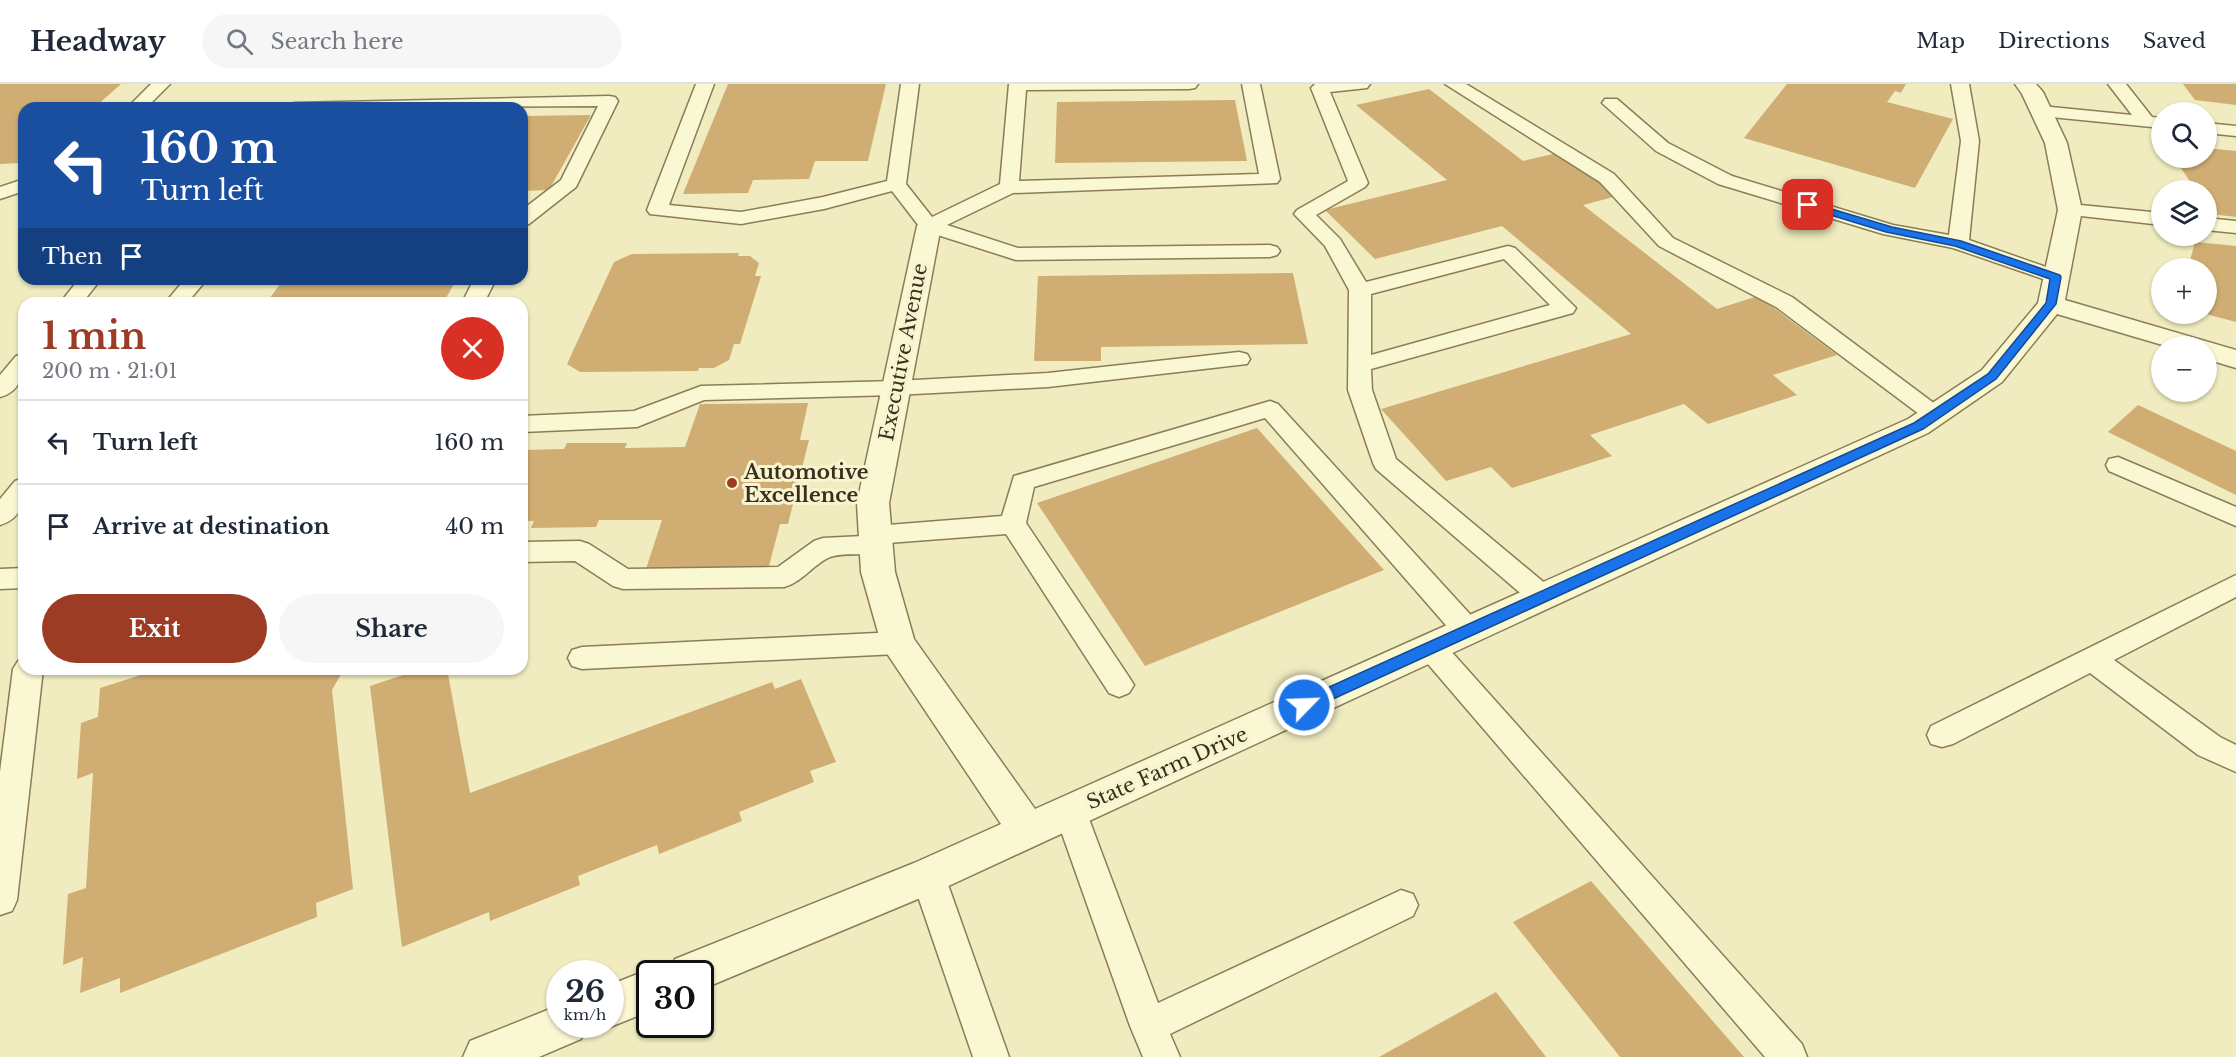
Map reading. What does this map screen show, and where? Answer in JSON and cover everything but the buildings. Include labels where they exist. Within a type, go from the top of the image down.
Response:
[{"type":"street","name":"State Farm Drive","points":[[714,964],[928,876],[1918,426],[1935,415],[1992,376],[2054,290],[2070,210],[2056,142],[2033,97]]},
{"type":"street","name":"Executive Avenue","points":[[929,226],[873,504],[878,572],[898,643],[1028,831]]},
{"type":"street","points":[[2054,290],[2169,336]]},
{"type":"street","points":[[2217,353],[2236,359]]},
{"type":"street","points":[[486,1057],[546,1032]]},
{"type":"lane","points":[[142,102],[162,84]]},
{"type":"lane","points":[[705,84],[657,210],[741,218],[824,203],[896,184]]},
{"type":"lane","points":[[910,84],[896,184],[929,226],[1016,254],[1270,251]]},
{"type":"lane","points":[[1009,187],[1018,85],[1189,84]]},
{"type":"lane","points":[[929,226],[1009,187],[1270,179],[1251,84]]},
{"type":"lane","points":[[1361,84],[1320,88],[1358,183],[1304,214],[1333,243],[1360,290],[1360,390],[1385,463],[1543,597]]},
{"type":"lane","points":[[1454,84],[1607,178],[1666,242],[1784,302],[1935,415]]},
{"type":"lane","points":[[1958,243],[1970,141],[1960,84]]},
{"type":"lane","points":[[2117,84],[2151,120]]},
{"type":"lane","points":[[2033,97],[2151,122]]},
{"type":"lane","points":[[528,103],[609,101],[569,183],[528,215]]},
{"type":"lane","points":[[1611,103],[1662,147],[1725,180],[1890,230],[1958,243],[2054,290]]},
{"type":"lane","points":[[2217,129],[2236,131]]},
{"type":"lane","points":[[0,193],[18,187]]},
{"type":"lane","points":[[2070,210],[2151,218]]},
{"type":"lane","points":[[2217,225],[2236,227]]},
{"type":"lane","points":[[1360,290],[1508,252],[1565,308],[1360,365]]},
{"type":"lane","points":[[76,297],[85,285]]},
{"type":"lane","points":[[182,297],[191,285]]},
{"type":"lane","points":[[528,424],[637,419],[701,393],[896,388],[1048,380],[1239,359]]},
{"type":"lane","points":[[0,390],[18,368]]},
{"type":"lane","points":[[1119,685],[1013,524],[1023,482],[1270,409],[1468,631]]},
{"type":"lane","points":[[2118,465],[2236,517]]},
{"type":"lane","points":[[0,516],[18,494]]},
{"type":"lane","points":[[528,552],[580,551],[623,579],[784,577],[823,548],[1013,524]]},
{"type":"lane","points":[[0,579],[18,579]]},
{"type":"lane","points":[[1942,735],[2236,585]]},
{"type":"lane","points":[[582,658],[898,643]]},
{"type":"lane","points":[[1431,648],[1789,1057]]},
{"type":"lane","points":[[2092,659],[2210,746],[2236,759]]},
{"type":"lane","points":[[0,900],[27,675]]},
{"type":"lane","points":[[1071,811],[1155,1041],[1401,905]]},
{"type":"lane","points":[[928,876],[992,1057]]},
{"type":"place","name":"Automotive Excellence","points":[[732,483]]},
{"type":"route","points":[[1304,705],[1918,426],[1992,376],[2051,304],[2056,277],[1958,243],[1890,230],[1808,205]]}]
